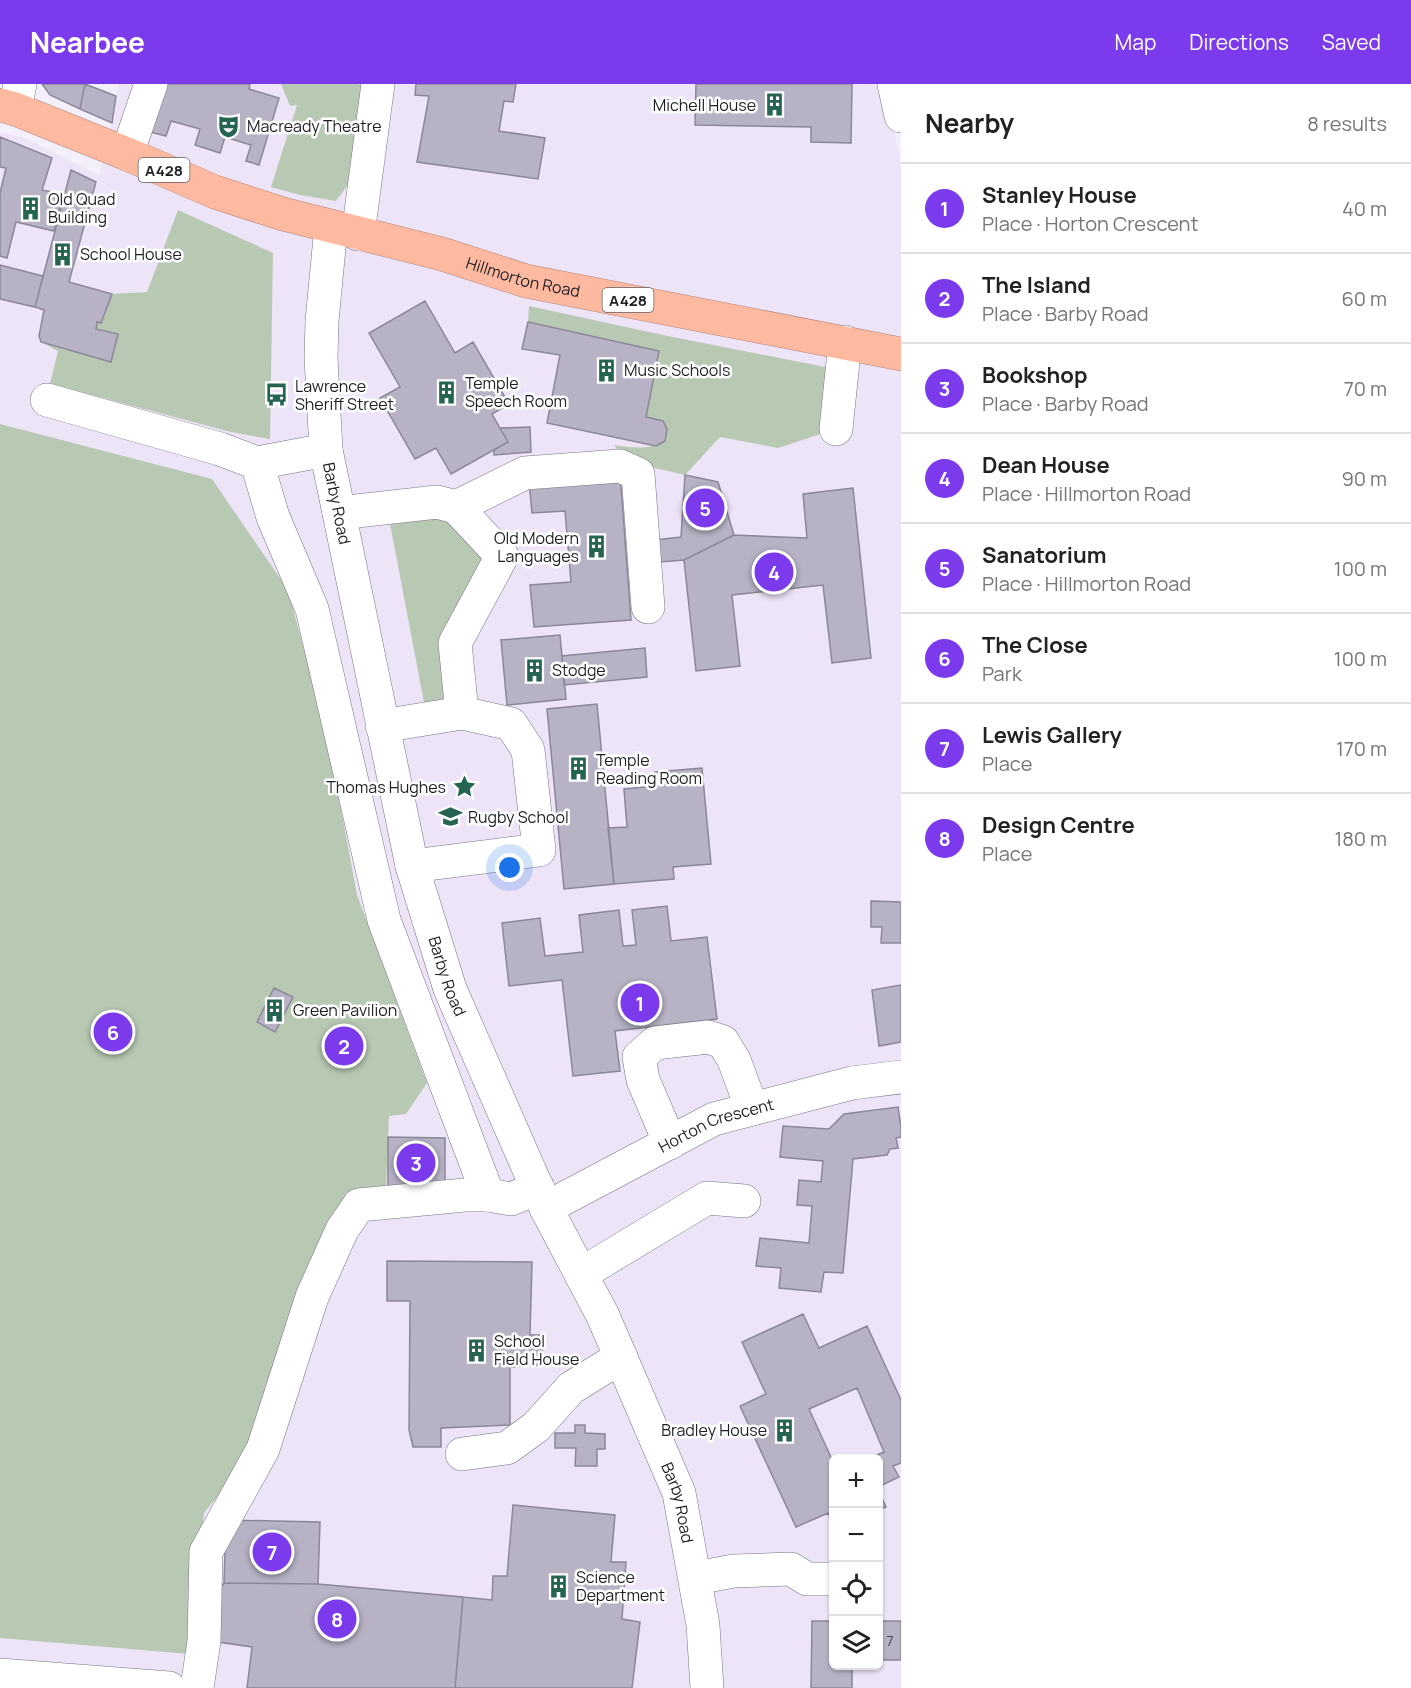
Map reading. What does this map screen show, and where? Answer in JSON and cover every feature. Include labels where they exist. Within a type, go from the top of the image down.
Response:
[{"type":"highway","name":"A428","points":[[12,100],[214,192],[283,214],[345,230]]},
{"type":"highway","name":"Hillmorton Road","points":[[345,230],[442,254],[526,280],[901,354]]},
{"type":"street","points":[[128,154],[151,84]]},
{"type":"street","name":"Barby Road","points":[[378,84],[321,339],[326,450],[382,726],[412,866],[450,989],[542,1198],[603,1316],[679,1493],[704,1625],[707,1688]]},
{"type":"street","points":[[894,84],[901,116]]},
{"type":"street","points":[[836,429],[845,342]]},
{"type":"street","points":[[47,400],[220,449],[256,463],[326,450]]},
{"type":"street","points":[[256,463],[273,517],[312,609],[384,920],[488,1195]]},
{"type":"street","points":[[456,507],[525,473],[620,466],[638,474],[648,607]]},
{"type":"street","points":[[339,513],[437,502],[456,507],[502,556],[455,643],[462,713]]},
{"type":"street","points":[[382,726],[462,713],[511,724],[528,750],[539,850],[412,866]]},
{"type":"street","points":[[670,1143],[643,1080],[639,1058],[655,1043],[708,1037],[723,1042],[734,1060],[752,1109]]},
{"type":"street","name":"Horton Crescent","points":[[197,1688],[204,1641],[206,1552],[264,1449],[312,1297],[342,1230],[359,1204],[465,1195],[488,1195],[511,1199],[542,1198],[670,1143],[714,1119],[852,1083],[901,1077]]},
{"type":"street","points":[[581,1274],[707,1198],[744,1201]]},
{"type":"street","points":[[462,1454],[507,1448],[536,1427],[571,1388],[621,1357]]},
{"type":"street","points":[[695,1578],[734,1571],[790,1569],[807,1579],[829,1579]]},
{"type":"street","points":[[0,1675],[169,1688]]},
{"type":"shaded area","name":"Rugby School","points":[[119,84],[884,84],[901,163],[901,1688],[0,1688],[0,132],[25,138],[99,175]]},
{"type":"green space","points":[[281,84],[367,86],[353,178],[336,201],[271,187],[297,105],[290,106]]},
{"type":"green space","points":[[178,210],[273,253],[270,439],[231,432],[50,384],[58,351],[41,342],[111,362],[118,334],[96,329],[97,322],[102,323],[112,294],[147,292]]},
{"type":"green space","points":[[529,306],[856,373],[836,429],[778,448],[720,437],[685,475],[625,461],[614,445],[646,447],[665,441],[667,429],[663,421],[646,417],[659,351],[528,322]]},
{"type":"green space","points":[[0,424],[212,479],[288,590],[327,735],[357,895],[427,1083],[406,1114],[389,1116],[386,1187],[349,1200],[248,1459],[204,1513],[189,1654],[0,1638]]},
{"type":"green space","points":[[436,506],[495,537],[460,649],[466,701],[425,708],[388,513]]},
{"type":"building","points":[[42,84],[85,84],[80,109],[50,95]]},
{"type":"building","points":[[85,84],[116,96],[112,123],[80,109]]},
{"type":"building","name":"Macready Theatre","points":[[165,84],[250,84],[249,89],[279,98],[259,165],[246,161],[251,145],[225,137],[220,153],[195,145],[200,129],[171,121],[166,136],[150,132]]},
{"type":"building","points":[[416,84],[516,84],[513,102],[504,101],[499,131],[545,138],[538,179],[417,162],[429,96],[415,95]]},
{"type":"building","name":"Michell House","points":[[696,84],[852,84],[851,143],[811,142],[811,127],[695,125]]},
{"type":"building","name":"Old Quad Building","points":[[0,137],[52,158],[42,190],[63,194],[54,231],[16,222],[7,258],[0,256],[0,193],[6,168],[0,167]]},
{"type":"building","name":"School House","points":[[71,170],[96,182],[69,282],[112,294],[101,323],[97,322],[96,329],[118,334],[111,362],[41,342],[39,336],[44,310],[35,307]]},
{"type":"building","name":"Old Quad Building","points":[[0,265],[43,276],[35,307],[0,299]]},
{"type":"building","name":"Temple Speech Room","points":[[425,301],[455,353],[473,342],[509,404],[492,414],[508,442],[451,474],[436,448],[415,459],[380,398],[400,387],[369,333]]},
{"type":"building","name":"Music Schools","points":[[528,322],[659,351],[646,417],[663,421],[667,429],[665,441],[656,446],[547,423],[560,355],[522,349]]},
{"type":"building","points":[[530,427],[531,452],[494,455],[494,450],[508,442],[500,428]]},
{"type":"building","name":"Old Modern Languages","points":[[620,473],[631,620],[534,627],[530,585],[571,582],[565,511],[532,513],[529,481]]},
{"type":"building","points":[[685,475],[718,482],[734,535],[684,560],[648,563],[646,541],[681,537]]},
{"type":"building","points":[[853,488],[871,658],[832,663],[823,585],[732,595],[740,666],[696,671],[684,560],[734,535],[807,538],[803,494]]},
{"type":"building","name":"Stodge","points":[[560,635],[566,699],[507,705],[501,640]]},
{"type":"building","points":[[645,648],[647,677],[564,685],[562,656]]},
{"type":"building","name":"Temple Reading Room","points":[[597,704],[614,884],[564,889],[547,709]]},
{"type":"building","points":[[702,768],[711,864],[673,867],[674,879],[614,884],[608,828],[627,827],[624,789],[656,786],[655,772]]},
{"type":"building","points":[[871,901],[901,902],[901,943],[881,943],[882,927],[871,927]]},
{"type":"building","points":[[667,906],[671,941],[707,937],[717,1019],[615,1031],[620,1071],[573,1076],[562,980],[509,986],[502,923],[540,918],[545,956],[583,952],[579,915],[619,910],[623,946],[636,945],[632,910]]},
{"type":"building","points":[[901,985],[901,1042],[879,1046],[872,990]]},
{"type":"building","name":"Green Pavilion","points":[[274,988],[293,997],[275,1032],[257,1022]]},
{"type":"building","points":[[898,1107],[901,1137],[896,1138],[898,1148],[890,1149],[887,1155],[853,1159],[843,1273],[824,1272],[821,1292],[779,1288],[781,1268],[756,1266],[760,1238],[809,1243],[812,1206],[797,1205],[799,1180],[821,1182],[823,1161],[780,1157],[783,1126],[829,1129],[844,1114]]},
{"type":"building","points":[[388,1137],[445,1138],[445,1189],[388,1188]]},
{"type":"building","name":"School Field House","points":[[387,1261],[532,1262],[530,1335],[543,1335],[542,1365],[510,1367],[510,1425],[441,1428],[441,1447],[413,1447],[409,1430],[410,1301],[387,1301]]},
{"type":"building","name":"Bradley House","points":[[803,1314],[819,1348],[867,1326],[901,1400],[901,1463],[893,1466],[899,1477],[883,1485],[883,1454],[879,1454],[884,1452],[857,1388],[809,1409],[829,1454],[829,1515],[828,1513],[796,1527],[740,1406],[766,1394],[742,1342]]},
{"type":"building","points":[[575,1425],[585,1425],[585,1433],[605,1434],[605,1449],[597,1449],[597,1466],[575,1466],[576,1448],[555,1448],[555,1433],[575,1433]]},
{"type":"building","name":"Science Department","points":[[513,1505],[615,1515],[611,1562],[626,1562],[622,1619],[640,1622],[632,1688],[455,1688],[463,1597],[492,1600],[493,1576],[507,1576]]},
{"type":"building","points":[[226,1520],[320,1522],[318,1584],[224,1583]]},
{"type":"building","points":[[224,1583],[318,1584],[463,1597],[455,1688],[247,1688],[252,1647],[211,1641],[215,1596]]},
{"type":"building","points":[[812,1621],[829,1621],[829,1670],[852,1670],[852,1688],[811,1688]]},
{"type":"building","points":[[883,1621],[901,1621],[901,1660],[883,1660]]},
{"type":"place","name":"Michell House","points":[[774,105]]},
{"type":"place","name":"Macready Theatre","points":[[229,126]]},
{"type":"place","name":"Old Quad Building","points":[[30,208]]},
{"type":"place","name":"School House","points":[[62,254]]},
{"type":"place","name":"Music Schools","points":[[606,370]]},
{"type":"place","name":"Temple Speech Room","points":[[447,392]]},
{"type":"place","name":"Lawrence Sheriff Street","points":[[277,395]]},
{"type":"place","name":"Sanatorium","points":[[705,508]]},
{"type":"place","name":"Old Modern Languages","points":[[597,547]]},
{"type":"place","name":"Dean House","points":[[774,572]]},
{"type":"place","name":"Stodge","points":[[534,670]]},
{"type":"place","name":"Temple Reading Room","points":[[578,769]]},
{"type":"place","name":"Thomas Hughes","points":[[464,787]]},
{"type":"place","name":"Rugby School","points":[[450,817]]},
{"type":"place","name":"Stanley House","points":[[640,1003]]},
{"type":"place","name":"Green Pavilion","points":[[275,1010]]},
{"type":"place","name":"The Close","points":[[113,1032]]},
{"type":"place","name":"The Island","points":[[344,1046]]},
{"type":"place","name":"Bookshop","points":[[416,1163]]},
{"type":"place","name":"School Field House","points":[[476,1350]]},
{"type":"place","name":"Bradley House","points":[[785,1430]]},
{"type":"place","name":"Lewis Gallery","points":[[272,1552]]},
{"type":"place","name":"Science Department","points":[[558,1586]]},
{"type":"place","name":"Design Centre","points":[[337,1619]]}]
